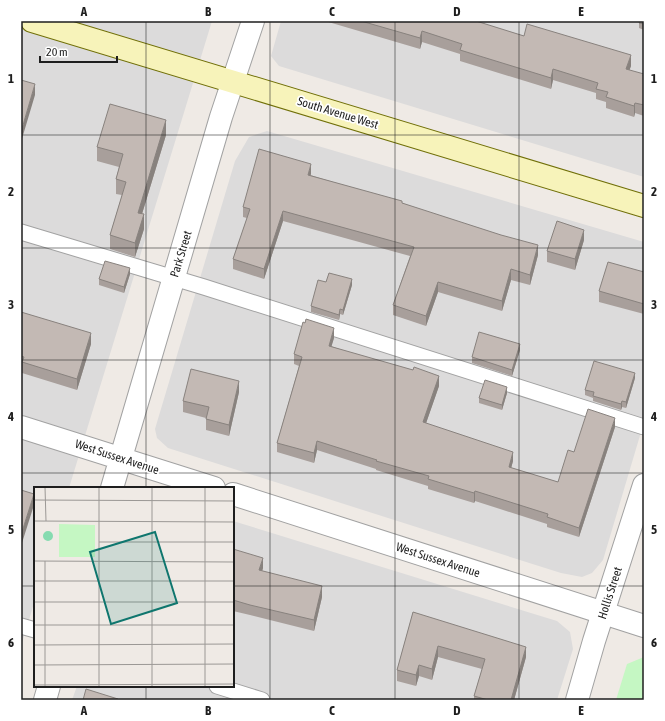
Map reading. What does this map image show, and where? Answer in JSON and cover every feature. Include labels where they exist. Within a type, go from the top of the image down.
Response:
[{"type":"street","name":"South Avenue West","points":[[32,21],[644,206]]},
{"type":"street","name":"Park Street","points":[[112,487],[233,81],[253,21]]},
{"type":"street","name":"West Sussex Avenue","points":[[21,427],[211,487]]},
{"type":"street","name":"Hollis Street","points":[[577,700],[644,486]]},
{"type":"street","name":"West Sussex Avenue","points":[[234,494],[644,626]]},
{"type":"street","points":[[45,700],[49,687]]},
{"type":"lane","points":[[21,232],[174,278],[644,427]]},
{"type":"lane","points":[[21,626],[34,630]]},
{"type":"lane","points":[[220,687],[262,700]]},
{"type":"shaded area","points":[[21,21],[212,21],[69,487],[34,487],[34,603],[21,646]]},
{"type":"shaded area","points":[[281,21],[644,21],[644,177],[279,66],[271,56]]},
{"type":"shaded area","points":[[267,131],[644,242],[644,422],[603,560],[592,573],[582,577],[561,573],[168,448],[157,438],[155,429],[235,161],[249,137]]},
{"type":"shaded area","points":[[234,521],[557,621],[570,632],[573,649],[557,700],[72,700],[77,687],[234,687]]},
{"type":"green space","points":[[644,657],[644,700],[616,700],[627,664]]},
{"type":"building","points":[[361,21],[476,21],[524,36],[527,24],[631,55],[626,69],[644,74],[644,105],[635,103],[634,106],[606,97],[608,92],[596,89],[598,83],[553,69],[551,78],[460,50],[462,44],[422,31],[420,38]]},
{"type":"building","points":[[640,21],[644,21],[644,24],[639,23]]},
{"type":"building","points":[[21,80],[35,84],[21,132]]},
{"type":"building","points":[[110,104],[166,120],[138,213],[144,214],[135,243],[110,235],[126,182],[116,179],[123,154],[97,147]]},
{"type":"building","points":[[259,149],[311,164],[308,175],[402,201],[402,203],[501,235],[538,245],[530,275],[511,269],[502,301],[438,282],[426,316],[393,305],[414,247],[283,211],[264,269],[233,259],[250,209],[243,207]]},
{"type":"building","points":[[557,221],[584,230],[575,259],[547,251]]},
{"type":"building","points":[[105,261],[130,268],[124,287],[99,279]]},
{"type":"building","points":[[608,262],[644,272],[644,304],[599,291]]},
{"type":"building","points":[[329,273],[352,279],[343,310],[340,309],[339,315],[311,306],[318,280],[326,282]]},
{"type":"building","points":[[21,312],[91,333],[77,379],[22,362],[24,357],[21,356]]},
{"type":"building","points":[[306,319],[334,328],[329,346],[413,370],[414,367],[439,376],[423,422],[513,452],[509,467],[558,482],[568,450],[574,452],[588,409],[615,418],[579,528],[547,517],[548,514],[475,491],[474,493],[428,479],[429,476],[376,461],[377,460],[317,441],[314,453],[277,443],[302,357],[294,354],[303,322],[305,323]]},
{"type":"building","points":[[479,332],[520,344],[512,370],[472,357]]},
{"type":"building","points":[[594,361],[635,373],[626,402],[622,401],[621,404],[593,396],[594,392],[585,390]]},
{"type":"building","points":[[191,369],[239,381],[229,425],[206,419],[209,407],[183,401]]},
{"type":"building","points":[[485,380],[507,387],[502,405],[479,398]]},
{"type":"building","points":[[21,490],[34,494],[21,535]]},
{"type":"building","points":[[234,549],[263,558],[259,570],[322,586],[314,620],[234,600]]},
{"type":"building","points":[[413,612],[526,647],[511,700],[488,700],[474,696],[485,659],[438,646],[432,669],[419,665],[416,675],[397,670]]},
{"type":"building","points":[[86,689],[118,699],[83,700]]}]
